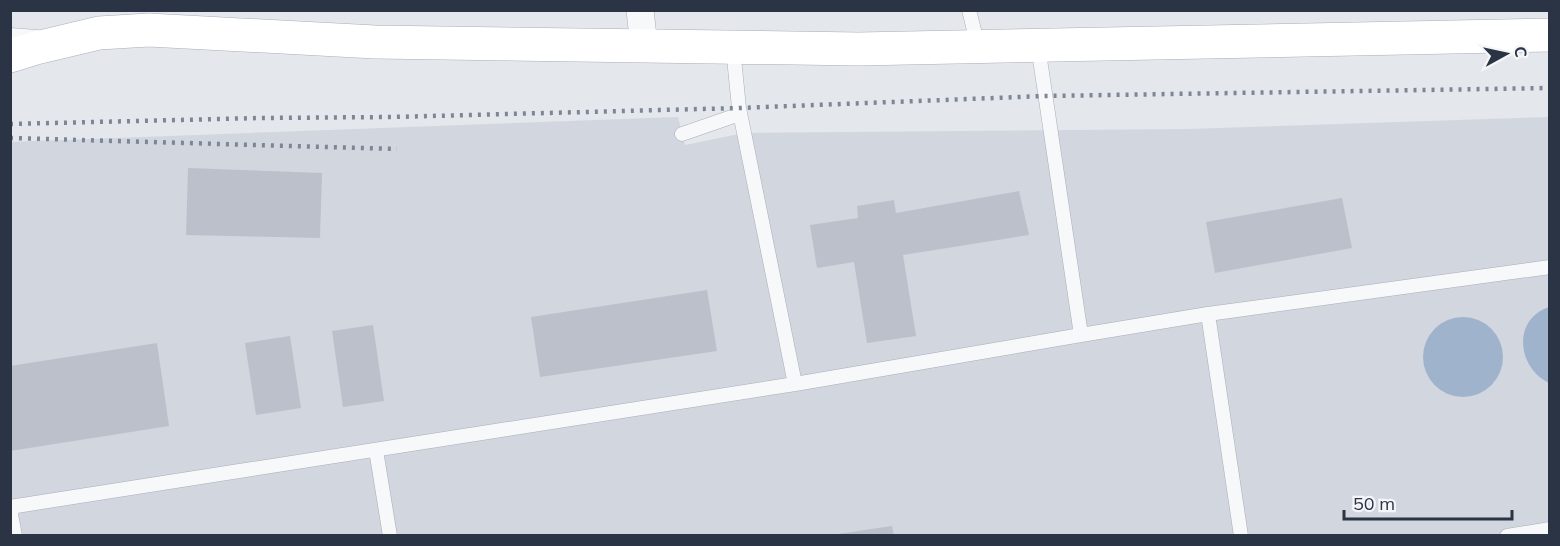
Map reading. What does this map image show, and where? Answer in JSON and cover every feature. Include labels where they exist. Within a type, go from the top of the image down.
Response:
[{"type":"street","points":[[640,10],[644,46]]},
{"type":"street","points":[[10,56],[99,33],[149,30],[375,42],[859,49],[1550,35]]},
{"type":"lane","points":[[969,10],[978,46]]},
{"type":"lane","points":[[10,35],[66,40]]},
{"type":"lane","points":[[1038,45],[1080,334]]},
{"type":"lane","points":[[733,48],[741,114],[795,384]]},
{"type":"lane","points":[[682,134],[741,114]]},
{"type":"lane","points":[[15,536],[10,508],[795,384],[1080,334],[1550,267]]},
{"type":"lane","points":[[1208,314],[1241,536]]},
{"type":"lane","points":[[376,450],[390,536]]},
{"type":"lane","points":[[1507,536],[1550,529]]},
{"type":"shaded area","points":[[678,117],[685,145],[744,133],[1187,129],[1549,117],[1549,535],[11,535],[10,142]]},
{"type":"water","points":[[1550,307],[1549,383],[1538,376],[1530,366],[1523,344],[1524,332],[1529,322],[1537,313]]},
{"type":"water","points":[[1455,317],[1471,317],[1492,328],[1503,349],[1503,365],[1492,386],[1471,397],[1455,397],[1441,391],[1429,379],[1423,365],[1423,349],[1429,335],[1441,323]]},
{"type":"building","points":[[188,168],[322,173],[320,238],[186,235]]},
{"type":"building","points":[[1019,191],[1029,235],[903,255],[916,336],[867,343],[854,262],[817,268],[810,225],[858,218],[857,206],[894,200],[896,213]]},
{"type":"building","points":[[1342,198],[1352,248],[1215,273],[1206,222]]},
{"type":"building","points":[[707,290],[717,351],[540,377],[531,317]]},
{"type":"building","points":[[373,325],[384,401],[343,407],[332,331]]},
{"type":"building","points":[[290,336],[301,408],[256,415],[245,343]]},
{"type":"building","points":[[157,343],[169,426],[10,451],[10,366]]},
{"type":"building","points":[[892,526],[894,536],[839,536],[838,534]]},
{"type":"railway","points":[[10,124],[739,108],[1045,96],[1550,88]]},
{"type":"railway","points":[[10,138],[397,149]]}]
